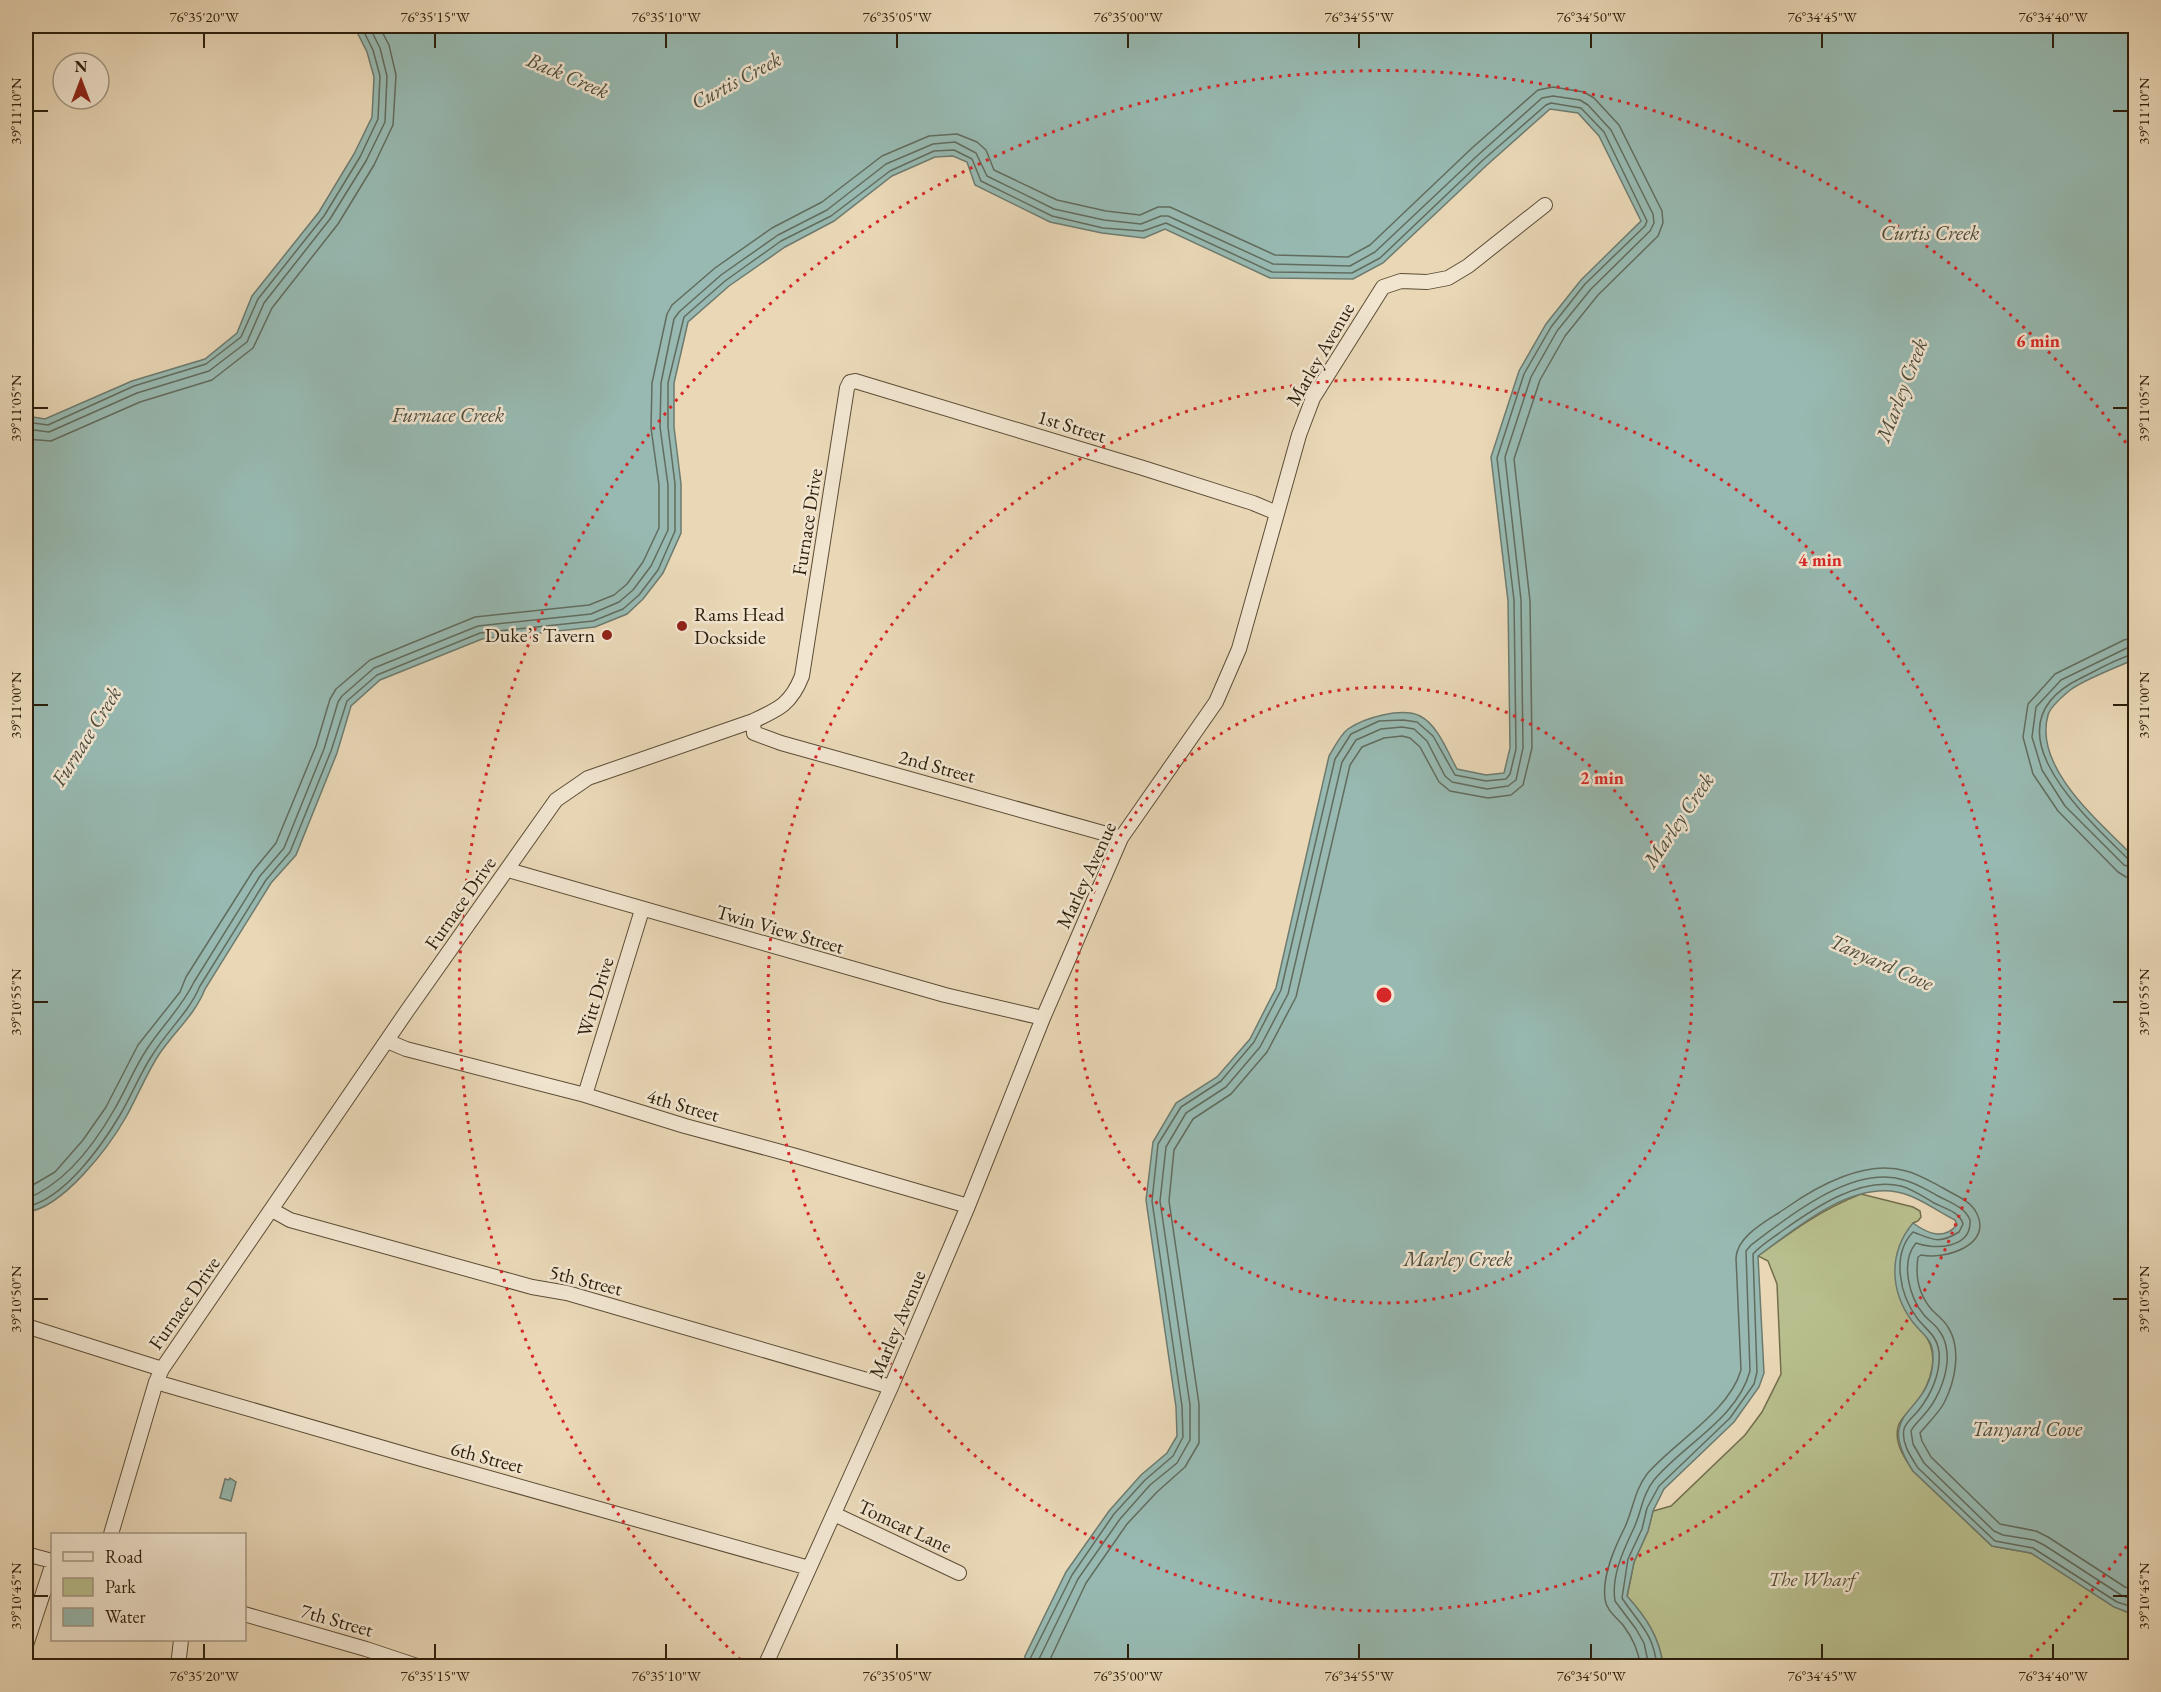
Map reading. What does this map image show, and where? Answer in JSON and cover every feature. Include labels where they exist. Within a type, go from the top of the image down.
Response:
[{"type":"street","name":"Marley Avenue","points":[[765,1666],[891,1387],[968,1206],[1043,1018],[1121,838],[1216,702],[1239,649],[1299,435],[1313,398],[1383,287],[1401,281],[1427,282],[1448,278],[1468,266],[1545,205]]},
{"type":"street","name":"1st Street","points":[[855,381],[1135,465],[1277,513]]},
{"type":"street","name":"Furnace Drive","points":[[111,1533],[159,1376],[387,1041],[556,800],[579,784],[606,772],[753,722],[789,702],[802,676],[847,388],[850,382],[855,381]]},
{"type":"street","name":"2nd Street","points":[[753,722],[754,733],[782,743],[1121,838]]},
{"type":"street","name":"Twin View Street","points":[[508,870],[945,995],[1043,1018]]},
{"type":"street","name":"Witt Drive","points":[[585,1095],[642,910]]},
{"type":"street","name":"4th Street","points":[[387,1041],[406,1049],[585,1095],[685,1126],[968,1206]]},
{"type":"street","name":"5th Street","points":[[272,1210],[290,1220],[532,1287],[567,1293],[891,1387]]},
{"type":"street","name":"6th Street","points":[[26,1326],[159,1376],[418,1458],[809,1568]]},
{"type":"street","name":"Tomcat Lane","points":[[834,1514],[959,1573]]},
{"type":"street","points":[[26,1554],[51,1562]]},
{"type":"street","points":[[26,1645],[51,1569]]},
{"type":"street","name":"7th Street","points":[[246,1615],[417,1666]]},
{"type":"street","points":[[178,1666],[182,1641]]},
{"type":"green space","name":"The Wharf","points":[[1861,1194],[1913,1207],[1920,1211],[1921,1217],[1913,1223],[1922,1331],[1932,1349],[1933,1359],[1926,1387],[1898,1427],[1901,1451],[1913,1471],[1992,1546],[2031,1553],[2124,1611],[2135,1615],[2135,1666],[1663,1666],[1659,1646],[1651,1628],[1627,1597],[1634,1562],[1648,1531],[1653,1511],[1671,1506],[1745,1435],[1762,1412],[1781,1374],[1777,1284],[1768,1261],[1758,1256],[1795,1229]]},
{"type":"water","points":[[354,26],[2135,26],[2135,659],[2082,682],[2066,693],[2049,712],[2046,735],[2051,755],[2060,775],[2089,812],[2135,858],[2135,1615],[2114,1607],[2031,1553],[1992,1546],[1913,1471],[1902,1450],[1899,1435],[1901,1423],[1930,1378],[1933,1353],[1930,1342],[1912,1321],[1899,1297],[1896,1285],[1896,1259],[1899,1247],[1913,1223],[1935,1234],[1946,1233],[1957,1225],[1955,1220],[1912,1196],[1878,1191],[1860,1194],[1823,1210],[1758,1256],[1764,1373],[1759,1387],[1734,1422],[1664,1489],[1653,1511],[1648,1531],[1634,1562],[1627,1596],[1651,1628],[1659,1646],[1663,1666],[1024,1666],[1025,1656],[1066,1572],[1109,1511],[1141,1475],[1167,1453],[1177,1436],[1176,1407],[1146,1200],[1153,1142],[1176,1103],[1217,1077],[1250,1039],[1276,988],[1329,756],[1348,729],[1383,715],[1403,713],[1420,716],[1432,726],[1457,769],[1486,775],[1504,773],[1510,748],[1508,601],[1491,457],[1519,371],[1546,324],[1581,280],[1641,221],[1599,136],[1578,113],[1550,109],[1383,263],[1353,279],[1270,278],[1165,229],[1144,238],[1102,233],[1050,222],[975,185],[967,162],[953,156],[935,157],[892,176],[834,221],[785,247],[729,286],[688,322],[674,383],[674,427],[681,484],[681,533],[663,573],[643,599],[627,614],[595,627],[482,639],[380,680],[351,706],[337,753],[296,855],[271,883],[196,1007],[158,1056],[126,1117],[108,1144],[69,1189],[40,1208],[26,1212],[26,416],[45,419],[132,381],[205,359],[237,333],[252,296],[319,212],[354,154],[372,117],[374,77],[367,52]]},
{"type":"water","points":[[230,1478],[236,1482],[231,1501],[220,1498],[225,1479]]},
{"type":"place","name":"Rams Head Dockside","points":[[682,626]]},
{"type":"place","name":"Duke’s Tavern","points":[[607,635]]},
{"type":"water label","name":"Back Creek","points":[[568,75]]},
{"type":"water label","name":"Curtis Creek","points":[[736,80]]},
{"type":"water label","name":"Curtis Creek","points":[[1930,232]]},
{"type":"water label","name":"Marley Creek","points":[[1901,390]]},
{"type":"water label","name":"Furnace Creek","points":[[448,414]]},
{"type":"water label","name":"Furnace Creek","points":[[86,736]]},
{"type":"water label","name":"Marley Creek","points":[[1678,820]]},
{"type":"water label","name":"Tanyard Cove","points":[[1882,962]]},
{"type":"water label","name":"Marley Creek","points":[[1458,1258]]},
{"type":"water label","name":"Tanyard Cove","points":[[2027,1428]]}]
